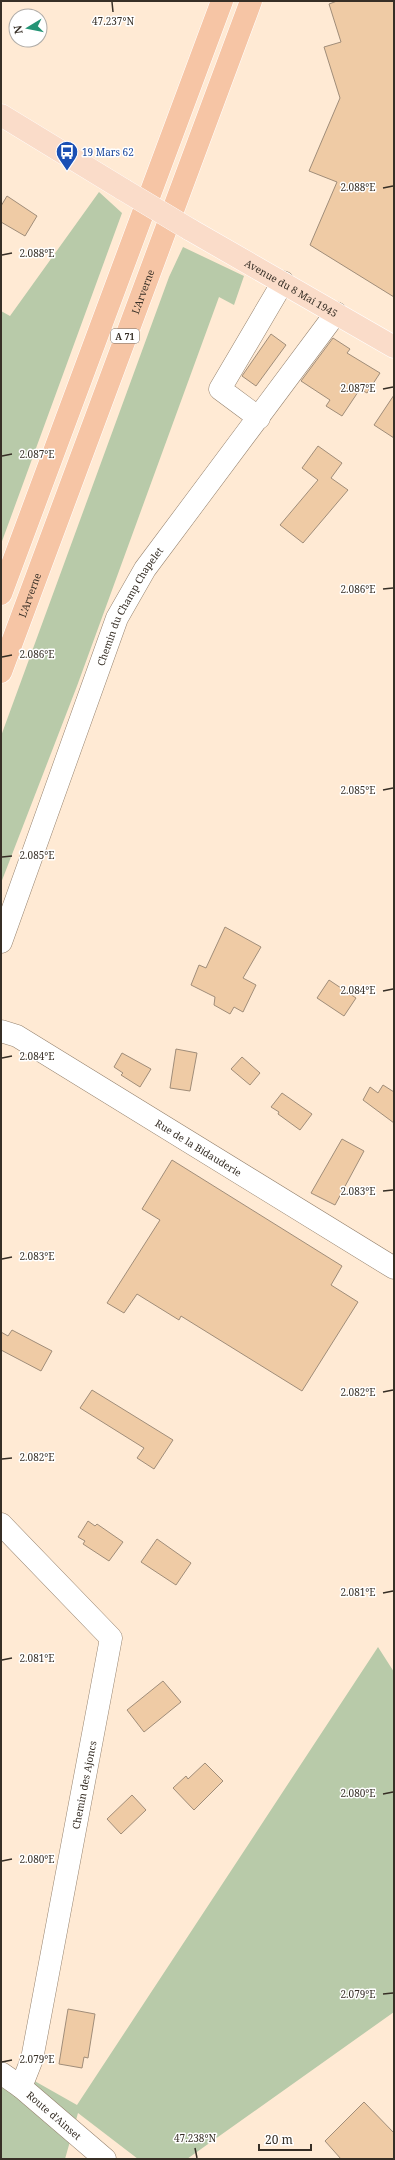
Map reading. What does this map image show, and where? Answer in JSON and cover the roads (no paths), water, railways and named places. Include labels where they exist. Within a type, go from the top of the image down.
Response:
[{"type":"highway","name":"A 71","points":[[1,594],[222,1]]},
{"type":"highway","name":"L'Arverne","points":[[1,672],[251,1]]},
{"type":"main road","name":"Avenue du 8 Mai 1945","points":[[1,115],[189,229],[394,347]]},
{"type":"street","points":[[259,418],[220,389],[283,282]]},
{"type":"street","name":"Chemin du Champ Chapelet","points":[[1,942],[117,618],[145,569],[336,313]]},
{"type":"street","name":"Rue de la Bidauderie","points":[[1,1032],[17,1036],[394,1268]]},
{"type":"street","name":"Chemin des Ajoncs","points":[[1,1524],[112,1638],[32,2059],[21,2087]]},
{"type":"street","name":"Route d'Ainset","points":[[1,2073],[21,2087],[105,2159]]},
{"type":"place","name":"19 Mars 62","points":[[67,172]]}]
